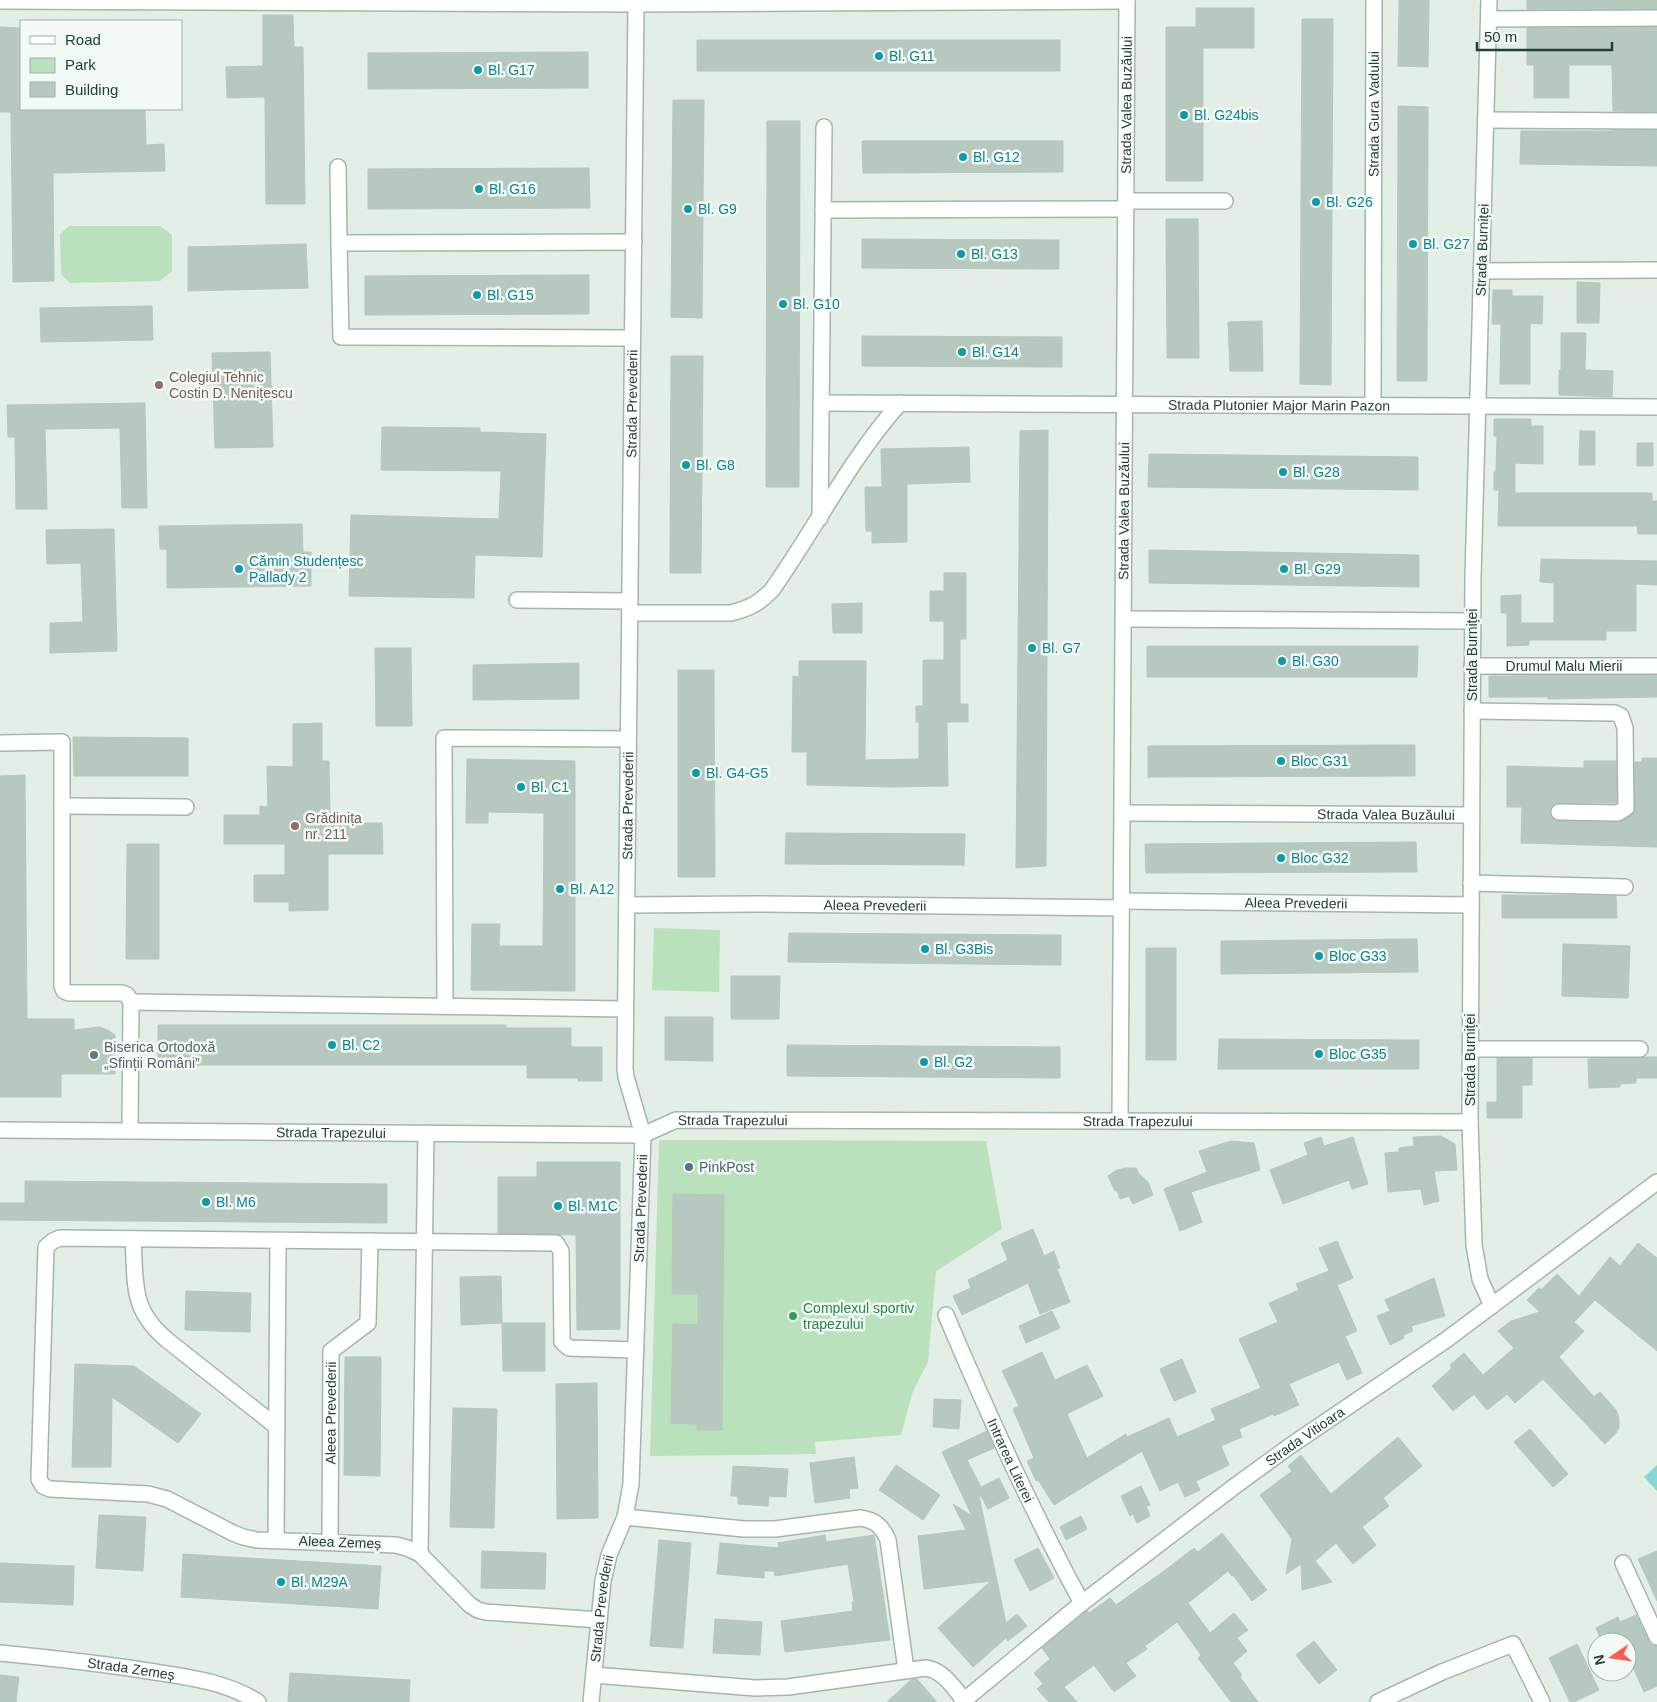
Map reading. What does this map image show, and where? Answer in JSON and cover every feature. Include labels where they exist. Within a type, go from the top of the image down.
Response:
[{"type":"street","name":"Strada Gura Vadului","points":[[1373,406],[1374,0]]},
{"type":"street","name":"Strada Burniței","points":[[1489,0],[1472,621],[1470,1122],[1474,1245],[1480,1279],[1492,1306]]},
{"type":"street","points":[[0,1],[426,1],[636,4],[692,2],[1127,1]]},
{"type":"street","name":"Strada Valea Buzăului","points":[[1120,1121],[1127,1]]},
{"type":"street","name":"Strada Prevederii","points":[[591,1702],[603,1581],[608,1555],[625,1516],[633,1463],[643,1135],[626,1077],[625,1009],[636,4]]},
{"type":"street","points":[[1489,19],[1657,18]]},
{"type":"street","points":[[1486,120],[1657,121]]},
{"type":"street","points":[[820,518],[824,127]]},
{"type":"street","name":"Strada Prevederii","points":[[338,167],[340,337],[632,338]]},
{"type":"street","points":[[823,210],[1126,205],[1226,201]]},
{"type":"street","points":[[339,243],[634,242]]},
{"type":"street","points":[[1481,271],[1657,270]]},
{"type":"street","name":"Strada Plutonier Major Marin Pazon","points":[[821,403],[1657,407]]},
{"type":"street","points":[[517,600],[731,612],[747,609],[759,603],[772,590],[867,445],[900,403]]},
{"type":"street","points":[[1124,619],[1472,621]]},
{"type":"street","name":"Drumul Malu Mierii","points":[[1472,666],[1657,666]]},
{"type":"street","points":[[1472,711],[1615,713],[1621,716],[1624,720],[1625,728],[1626,808],[1618,813],[1559,812]]},
{"type":"street","name":"Strada Prevederii","points":[[444,1006],[444,738],[628,739]]},
{"type":"street","points":[[0,743],[62,742],[62,986],[64,991],[69,993],[122,993],[127,995],[131,1002],[130,1131]]},
{"type":"street","points":[[62,806],[186,807]]},
{"type":"street","name":"Strada Valea Buzăului","points":[[1122,813],[1470,814]]},
{"type":"street","points":[[1471,883],[1626,888]]},
{"type":"street","name":"Aleea Prevederii","points":[[627,905],[1471,905]]},
{"type":"street","points":[[131,1002],[625,1009]]},
{"type":"street","points":[[1470,1049],[1640,1049]]},
{"type":"street","name":"Strada Trapezului","points":[[0,1130],[643,1135],[676,1120],[1470,1122]]},
{"type":"street","points":[[420,1554],[426,1133]]},
{"type":"street","name":"Strada Vitioara","points":[[963,1701],[1082,1603],[1282,1452],[1446,1340],[1657,1182]]},
{"type":"street","name":"Aleea Zemeș","points":[[133,1239],[60,1238],[46,1247],[39,1479],[43,1486],[50,1489],[158,1496],[243,1538],[396,1545],[420,1554],[470,1605],[478,1610],[599,1620]]},
{"type":"street","points":[[277,1427],[154,1329],[145,1317],[137,1295],[133,1239],[556,1243],[562,1251],[562,1342],[569,1348],[636,1350]]},
{"type":"street","points":[[276,1540],[278,1241]]},
{"type":"street","name":"Aleea Prevederii","points":[[330,1541],[331,1350],[368,1323],[370,1241]]},
{"type":"street","name":"Intrarea Literei","points":[[946,1315],[999,1434],[1082,1603]]},
{"type":"street","points":[[625,1516],[744,1529],[775,1529],[860,1518],[869,1519],[877,1523],[884,1530],[888,1540],[906,1670]]},
{"type":"street","points":[[1623,1563],[1657,1637]]},
{"type":"street","points":[[1378,1702],[1442,1672],[1513,1644],[1542,1702]]},
{"type":"street","name":"Strada Zemeș","points":[[0,1652],[91,1662],[188,1677],[233,1689],[258,1702]]},
{"type":"street","name":"Strada Prevederii","points":[[594,1675],[755,1688],[788,1687],[926,1668],[941,1673],[963,1701]]},
{"type":"green space","points":[[69,226],[160,226],[172,235],[172,271],[160,281],[70,283],[61,274],[60,234]]},
{"type":"green space","points":[[654,928],[720,930],[719,992],[652,990]]},
{"type":"green space","name":"Complexul sportiv trapezului","points":[[659,1140],[986,1141],[1002,1229],[936,1271],[928,1362],[913,1391],[901,1435],[815,1442],[816,1454],[650,1456]]},
{"type":"water","points":[[1657,1465],[1657,1491],[1644,1477]]},
{"type":"building","points":[[1399,0],[1429,0],[1428,67],[1398,66]]},
{"type":"building","points":[[1527,0],[1657,0],[1657,9],[1527,9]]},
{"type":"building","name":"Bl. G24bis","points":[[1196,8],[1254,8],[1254,48],[1203,48],[1203,181],[1166,181],[1166,27],[1196,27]]},
{"type":"building","points":[[263,15],[293,15],[294,47],[303,47],[305,204],[266,204],[265,97],[227,98],[226,67],[263,66]]},
{"type":"building","name":"Bl. G26","points":[[1302,19],[1333,19],[1331,385],[1300,384]]},
{"type":"building","points":[[0,27],[20,28],[20,110],[145,110],[146,145],[164,144],[165,171],[53,173],[54,281],[13,282],[11,112],[0,112]]},
{"type":"building","points":[[1657,27],[1657,112],[1613,111],[1612,65],[1569,65],[1569,98],[1534,98],[1534,65],[1527,65],[1527,28]]},
{"type":"building","name":"Bl. G11","points":[[697,40],[1060,40],[1060,71],[697,71]]},
{"type":"building","name":"Bl. G17","points":[[588,52],[588,88],[368,89],[368,53]]},
{"type":"building","name":"Bl. G9","points":[[673,100],[704,100],[702,318],[671,317]]},
{"type":"building","name":"Bl. G27","points":[[1398,106],[1428,107],[1427,381],[1397,381]]},
{"type":"building","name":"Bl. G10","points":[[767,121],[800,121],[799,487],[766,487]]},
{"type":"building","points":[[1657,130],[1657,166],[1520,164],[1521,131]]},
{"type":"building","name":"Bl. G12","points":[[862,141],[1063,141],[1063,172],[863,173]]},
{"type":"building","name":"Bl. G16","points":[[589,168],[590,208],[368,209],[368,169]]},
{"type":"building","points":[[1166,219],[1198,219],[1199,358],[1167,358]]},
{"type":"building","name":"Bl. G13","points":[[862,239],[1059,240],[1059,269],[862,268]]},
{"type":"building","points":[[306,244],[308,288],[188,291],[188,247]]},
{"type":"building","name":"Bl. G15","points":[[589,275],[589,314],[365,315],[365,276]]},
{"type":"building","points":[[1577,282],[1600,283],[1599,323],[1577,323]]},
{"type":"building","points":[[1493,290],[1512,290],[1512,296],[1543,296],[1542,324],[1530,323],[1530,384],[1500,384],[1501,324],[1492,324]]},
{"type":"building","points":[[152,306],[153,340],[41,342],[40,308]]},
{"type":"building","points":[[1262,321],[1263,371],[1230,371],[1228,322]]},
{"type":"building","points":[[1561,333],[1586,333],[1585,370],[1613,371],[1612,397],[1559,395]]},
{"type":"building","name":"Bl. G14","points":[[862,336],[1062,337],[1062,367],[862,366]]},
{"type":"building","points":[[270,352],[273,447],[215,448],[212,353]]},
{"type":"building","name":"Bl. G8","points":[[671,356],[703,356],[701,573],[670,573]]},
{"type":"building","points":[[145,403],[147,508],[122,508],[120,428],[45,429],[47,509],[16,509],[15,437],[8,437],[7,405]]},
{"type":"building","points":[[1494,419],[1531,419],[1531,426],[1543,426],[1543,464],[1515,463],[1515,493],[1652,493],[1652,501],[1657,501],[1657,534],[1638,534],[1637,526],[1498,526],[1499,490],[1494,490],[1497,436],[1494,436]]},
{"type":"building","points":[[382,427],[480,428],[480,432],[546,434],[542,557],[475,555],[474,598],[349,596],[351,515],[499,519],[501,471],[381,470]]},
{"type":"building","name":"Bl. G7","points":[[1048,430],[1046,866],[1016,868],[1020,431]]},
{"type":"building","points":[[1580,431],[1595,431],[1595,465],[1579,465]]},
{"type":"building","points":[[1637,443],[1653,443],[1653,466],[1637,466]]},
{"type":"building","points":[[969,447],[970,482],[907,484],[907,542],[872,543],[872,531],[866,531],[865,487],[882,487],[881,449]]},
{"type":"building","name":"Bl. G28","points":[[1149,454],[1418,457],[1418,490],[1148,487]]},
{"type":"building","name":"Cămin Studențesc Pallady 2","points":[[302,524],[303,552],[311,552],[311,586],[167,588],[167,549],[160,549],[159,526]]},
{"type":"building","points":[[114,529],[117,651],[50,653],[50,623],[83,622],[81,563],[47,564],[46,530]]},
{"type":"building","name":"Bl. G29","points":[[1149,550],[1419,555],[1419,587],[1149,583]]},
{"type":"building","points":[[1541,559],[1657,561],[1657,585],[1636,584],[1636,631],[1606,631],[1606,640],[1529,640],[1529,645],[1507,646],[1507,613],[1501,613],[1501,596],[1521,595],[1521,623],[1554,623],[1554,583],[1540,582]]},
{"type":"building","points":[[944,573],[966,573],[966,639],[960,639],[960,704],[968,704],[968,722],[947,722],[948,786],[807,785],[807,752],[792,752],[793,676],[799,677],[799,661],[866,661],[865,760],[919,759],[919,722],[916,722],[916,706],[923,706],[923,660],[944,660],[944,621],[930,621],[930,591],[944,591]]},
{"type":"building","points":[[862,603],[862,633],[833,633],[832,604]]},
{"type":"building","name":"Bl. G30","points":[[1147,646],[1418,646],[1417,677],[1147,677]]},
{"type":"building","points":[[375,648],[411,648],[412,726],[376,726]]},
{"type":"building","points":[[579,663],[579,699],[473,700],[473,665]]},
{"type":"building","name":"Bl. G4-G5","points":[[678,670],[714,670],[715,877],[678,877]]},
{"type":"building","points":[[1657,675],[1657,697],[1548,699],[1548,697],[1489,697],[1489,676]]},
{"type":"building","points":[[322,723],[322,761],[329,761],[330,814],[355,814],[355,823],[382,823],[383,854],[328,854],[328,910],[289,911],[289,902],[254,902],[254,875],[285,875],[285,844],[224,844],[224,815],[260,815],[260,806],[268,807],[267,766],[293,767],[293,724]]},
{"type":"building","points":[[73,737],[188,738],[188,776],[74,776]]},
{"type":"building","name":"Bloc G31","points":[[1415,745],[1415,776],[1148,777],[1148,746]]},
{"type":"building","points":[[1642,758],[1657,758],[1657,847],[1521,843],[1522,807],[1507,807],[1507,766],[1584,768],[1584,761],[1616,761],[1617,803],[1559,803],[1551,807],[1550,812],[1554,820],[1559,821],[1618,822],[1623,821],[1634,812],[1635,762],[1642,762]]},
{"type":"building","name":"Bl. A12","points":[[467,759],[575,761],[575,991],[471,990],[472,924],[500,924],[499,946],[543,946],[544,813],[488,812],[488,823],[466,823]]},
{"type":"building","points":[[25,775],[27,1019],[74,1019],[74,1030],[99,1027],[115,1035],[115,1074],[61,1074],[61,1097],[0,1097],[0,776]]},
{"type":"building","points":[[786,833],[965,834],[964,865],[785,864]]},
{"type":"building","name":"Bloc G32","points":[[1416,842],[1417,872],[1146,873],[1145,844]]},
{"type":"building","points":[[127,844],[159,844],[159,959],[126,959]]},
{"type":"building","points":[[1502,895],[1616,896],[1617,918],[1502,918]]},
{"type":"building","name":"Bl. G3Bis","points":[[789,933],[1061,935],[1061,965],[788,962]]},
{"type":"building","name":"Bloc G33","points":[[1417,939],[1418,972],[1221,974],[1221,941]]},
{"type":"building","points":[[1563,944],[1630,946],[1628,998],[1562,996]]},
{"type":"building","points":[[1146,948],[1176,948],[1176,1060],[1146,1060]]},
{"type":"building","points":[[731,976],[780,976],[779,1019],[731,1019]]},
{"type":"building","points":[[665,1017],[713,1017],[713,1061],[665,1060]]},
{"type":"building","name":"Bl. C2","points":[[158,1025],[506,1025],[506,1028],[571,1028],[571,1047],[602,1047],[602,1081],[578,1081],[578,1078],[527,1078],[527,1065],[158,1065]]},
{"type":"building","name":"Bloc G35","points":[[1219,1039],[1419,1040],[1419,1069],[1218,1069]]},
{"type":"building","name":"Bl. G2","points":[[787,1045],[1060,1047],[1060,1078],[787,1076]]},
{"type":"building","points":[[1657,1057],[1657,1078],[1636,1078],[1636,1083],[1620,1084],[1620,1087],[1589,1088],[1588,1059]]},
{"type":"building","points":[[1497,1058],[1532,1058],[1532,1085],[1522,1085],[1522,1118],[1487,1118],[1487,1102],[1497,1102]]},
{"type":"building","points":[[1441,1136],[1455,1144],[1457,1170],[1434,1171],[1439,1201],[1424,1205],[1421,1189],[1388,1192],[1385,1153],[1399,1152],[1399,1148],[1414,1146],[1413,1137]]},
{"type":"building","points":[[1321,1137],[1324,1146],[1353,1137],[1368,1184],[1352,1189],[1349,1180],[1283,1204],[1270,1170],[1308,1155],[1304,1143]]},
{"type":"building","points":[[1231,1141],[1254,1143],[1260,1170],[1191,1192],[1202,1222],[1180,1231],[1164,1189],[1207,1172],[1199,1151]]},
{"type":"building","name":"Bl. M1C","points":[[537,1162],[620,1162],[620,1329],[577,1330],[576,1235],[498,1233],[498,1177],[537,1177]]},
{"type":"building","points":[[1136,1168],[1139,1174],[1148,1182],[1153,1195],[1133,1204],[1129,1196],[1120,1199],[1117,1190],[1115,1191],[1108,1176],[1117,1170]]},
{"type":"building","name":"Bl. M6","points":[[25,1181],[387,1184],[387,1223],[0,1220],[0,1203],[25,1203]]},
{"type":"building","points":[[673,1194],[724,1195],[722,1430],[697,1430],[697,1424],[671,1423],[673,1324],[698,1325],[698,1294],[672,1294]]},
{"type":"building","points":[[1033,1229],[1044,1256],[1054,1251],[1060,1268],[1057,1269],[1070,1302],[1040,1314],[1028,1283],[962,1315],[953,1296],[971,1288],[968,1280],[1008,1260],[1001,1243]]},
{"type":"building","points":[[1337,1241],[1353,1278],[1337,1285],[1357,1331],[1345,1336],[1362,1373],[1347,1380],[1339,1362],[1289,1384],[1299,1405],[1239,1429],[1242,1437],[1221,1446],[1229,1465],[1196,1481],[1200,1490],[1185,1497],[1178,1482],[1160,1491],[1142,1451],[1054,1505],[1038,1480],[1036,1481],[1027,1461],[1034,1458],[1013,1409],[1019,1406],[1002,1371],[1042,1352],[1055,1380],[1087,1365],[1103,1396],[1067,1414],[1087,1458],[1126,1434],[1127,1437],[1169,1418],[1177,1437],[1216,1420],[1211,1409],[1261,1388],[1239,1339],[1278,1322],[1269,1303],[1299,1290],[1296,1284],[1329,1271],[1319,1248]]},
{"type":"building","points":[[1638,1243],[1657,1258],[1657,1351],[1595,1300],[1574,1322],[1584,1331],[1559,1357],[1594,1397],[1600,1392],[1616,1410],[1619,1418],[1619,1427],[1605,1444],[1543,1379],[1515,1403],[1507,1394],[1487,1410],[1474,1394],[1453,1411],[1432,1386],[1452,1368],[1450,1365],[1464,1353],[1483,1375],[1514,1348],[1498,1331],[1511,1321],[1540,1312],[1527,1300],[1539,1288],[1541,1290],[1557,1274],[1579,1296],[1610,1257],[1620,1266]]},
{"type":"building","points":[[501,1276],[502,1323],[461,1325],[460,1277]]},
{"type":"building","points":[[1434,1278],[1445,1316],[1411,1326],[1413,1331],[1403,1335],[1404,1338],[1390,1345],[1377,1316],[1390,1311],[1385,1300]]},
{"type":"building","points":[[186,1291],[251,1293],[250,1332],[185,1330]]},
{"type":"building","points":[[1052,1311],[1060,1328],[1026,1343],[1019,1326]]},
{"type":"building","points":[[502,1323],[545,1323],[545,1371],[503,1371]]},
{"type":"building","points":[[345,1357],[381,1357],[380,1476],[344,1475]]},
{"type":"building","points":[[1182,1359],[1196,1392],[1174,1401],[1160,1369]]},
{"type":"building","points":[[75,1364],[134,1366],[201,1414],[178,1443],[112,1397],[111,1467],[72,1467]]},
{"type":"building","points":[[597,1383],[598,1518],[557,1519],[556,1384]]},
{"type":"building","points":[[934,1399],[961,1400],[959,1429],[933,1427]]},
{"type":"building","points":[[453,1408],[497,1409],[494,1528],[450,1527]]},
{"type":"building","points":[[1530,1429],[1568,1474],[1553,1487],[1514,1442]]},
{"type":"building","points":[[987,1431],[994,1448],[967,1460],[981,1487],[999,1478],[1009,1498],[988,1509],[981,1496],[979,1496],[1006,1623],[1017,1614],[1027,1626],[1008,1641],[1006,1638],[973,1667],[938,1628],[991,1581],[924,1589],[918,1536],[966,1530],[953,1504],[972,1516],[942,1452]]},
{"type":"building","points":[[1398,1437],[1422,1466],[1383,1498],[1389,1506],[1362,1527],[1376,1545],[1353,1564],[1336,1543],[1315,1561],[1332,1582],[1302,1590],[1301,1564],[1286,1574],[1292,1539],[1260,1495],[1292,1471],[1288,1466],[1301,1455],[1331,1494]]},
{"type":"building","points":[[854,1457],[858,1488],[849,1489],[850,1498],[815,1503],[810,1463]]},
{"type":"building","points":[[896,1465],[940,1495],[923,1520],[879,1490]]},
{"type":"building","points":[[733,1466],[788,1469],[786,1497],[769,1496],[768,1506],[738,1504],[738,1496],[731,1496]]},
{"type":"building","points":[[1141,1486],[1150,1505],[1146,1506],[1150,1516],[1137,1523],[1133,1514],[1130,1516],[1121,1496]]},
{"type":"building","points":[[99,1515],[146,1517],[143,1571],[96,1568]]},
{"type":"building","points":[[1081,1516],[1087,1529],[1066,1540],[1060,1527]]},
{"type":"building","points":[[1222,1533],[1267,1590],[1252,1601],[1228,1571],[1188,1603],[1210,1633],[1234,1613],[1248,1630],[1237,1638],[1247,1651],[1233,1663],[1242,1675],[1240,1677],[1258,1702],[1231,1702],[1198,1658],[1201,1655],[1177,1622],[1145,1646],[1147,1649],[1126,1663],[1136,1676],[1114,1692],[1094,1665],[1064,1687],[1077,1702],[1049,1702],[1037,1689],[1043,1684],[1034,1673],[1050,1659],[1042,1648],[1087,1611],[1089,1613],[1110,1598],[1116,1605],[1194,1548],[1198,1552]]},
{"type":"building","points":[[825,1535],[826,1542],[874,1535],[890,1640],[785,1652],[781,1621],[853,1611],[852,1602],[854,1602],[848,1564],[775,1576],[774,1571],[764,1571],[764,1578],[717,1574],[720,1543],[779,1548],[778,1543]]},
{"type":"building","points":[[659,1540],[691,1543],[683,1648],[650,1646]]},
{"type":"building","points":[[1038,1548],[1054,1578],[1030,1591],[1014,1560]]},
{"type":"building","points":[[482,1551],[546,1553],[545,1589],[481,1588]]},
{"type":"building","points":[[1657,1551],[1657,1601],[1638,1559]]},
{"type":"building","name":"Bl. M29A","points":[[183,1554],[381,1566],[378,1609],[181,1597]]},
{"type":"building","points":[[0,1563],[74,1566],[73,1605],[0,1602]]},
{"type":"building","points":[[1636,1615],[1649,1641],[1652,1645],[1657,1646],[1657,1686],[1644,1692],[1637,1676],[1637,1632],[1598,1632],[1596,1628],[1618,1617],[1620,1622]]},
{"type":"building","points":[[715,1619],[762,1622],[760,1655],[713,1653]]},
{"type":"building","points":[[1314,1641],[1337,1670],[1319,1684],[1296,1655]]},
{"type":"building","points":[[1577,1644],[1587,1665],[1587,1682],[1595,1682],[1599,1690],[1574,1702],[1570,1702],[1549,1658]]},
{"type":"building","points":[[290,1673],[410,1680],[409,1702],[288,1702]]},
{"type":"building","points":[[0,1675],[19,1677],[16,1702],[0,1702]]},
{"type":"building","points":[[912,1679],[917,1679],[937,1702],[887,1702]]},
{"type":"place","name":"Bl. G11","points":[[879,56]]},
{"type":"place","name":"Bl. G17","points":[[478,70]]},
{"type":"place","name":"Bl. G24bis","points":[[1184,115]]},
{"type":"place","name":"Bl. G12","points":[[963,157]]},
{"type":"place","name":"Bl. G16","points":[[479,189]]},
{"type":"place","name":"Bl. G26","points":[[1316,202]]},
{"type":"place","name":"Bl. G9","points":[[688,209]]},
{"type":"place","name":"Bl. G27","points":[[1413,244]]},
{"type":"place","name":"Bl. G13","points":[[961,254]]},
{"type":"place","name":"Bl. G15","points":[[477,295]]},
{"type":"place","name":"Bl. G10","points":[[783,304]]},
{"type":"place","name":"Bl. G14","points":[[962,352]]},
{"type":"place","name":"Colegiul Tehnic Costin D. Nenițescu","points":[[159,385]]},
{"type":"place","name":"Bl. G8","points":[[686,465]]},
{"type":"place","name":"Bl. G28","points":[[1283,472]]},
{"type":"place","name":"Cămin Studențesc Pallady 2","points":[[239,569]]},
{"type":"place","name":"Bl. G29","points":[[1284,569]]},
{"type":"place","name":"Bl. G7","points":[[1032,648]]},
{"type":"place","name":"Bl. G30","points":[[1282,661]]},
{"type":"place","name":"Bloc G31","points":[[1281,761]]},
{"type":"place","name":"Bl. G4-G5","points":[[696,773]]},
{"type":"place","name":"Bl. C1","points":[[521,787]]},
{"type":"place","name":"Grădinița nr. 211","points":[[295,826]]},
{"type":"place","name":"Bloc G32","points":[[1281,858]]},
{"type":"place","name":"Bl. A12","points":[[560,889]]},
{"type":"place","name":"Bl. G3Bis","points":[[925,949]]},
{"type":"place","name":"Bloc G33","points":[[1319,956]]},
{"type":"place","name":"Bl. C2","points":[[332,1045]]},
{"type":"place","name":"Bloc G35","points":[[1319,1054]]},
{"type":"place","name":"Biserica Ortodoxă „Sfinții Români”","points":[[94,1055]]},
{"type":"place","name":"Bl. G2","points":[[924,1062]]},
{"type":"place","name":"PinkPost","points":[[689,1167]]},
{"type":"place","name":"Bl. M6","points":[[206,1202]]},
{"type":"place","name":"Bl. M1C","points":[[558,1206]]},
{"type":"place","name":"Complexul sportiv trapezului","points":[[793,1316]]},
{"type":"place","name":"Bl. M29A","points":[[281,1582]]}]
